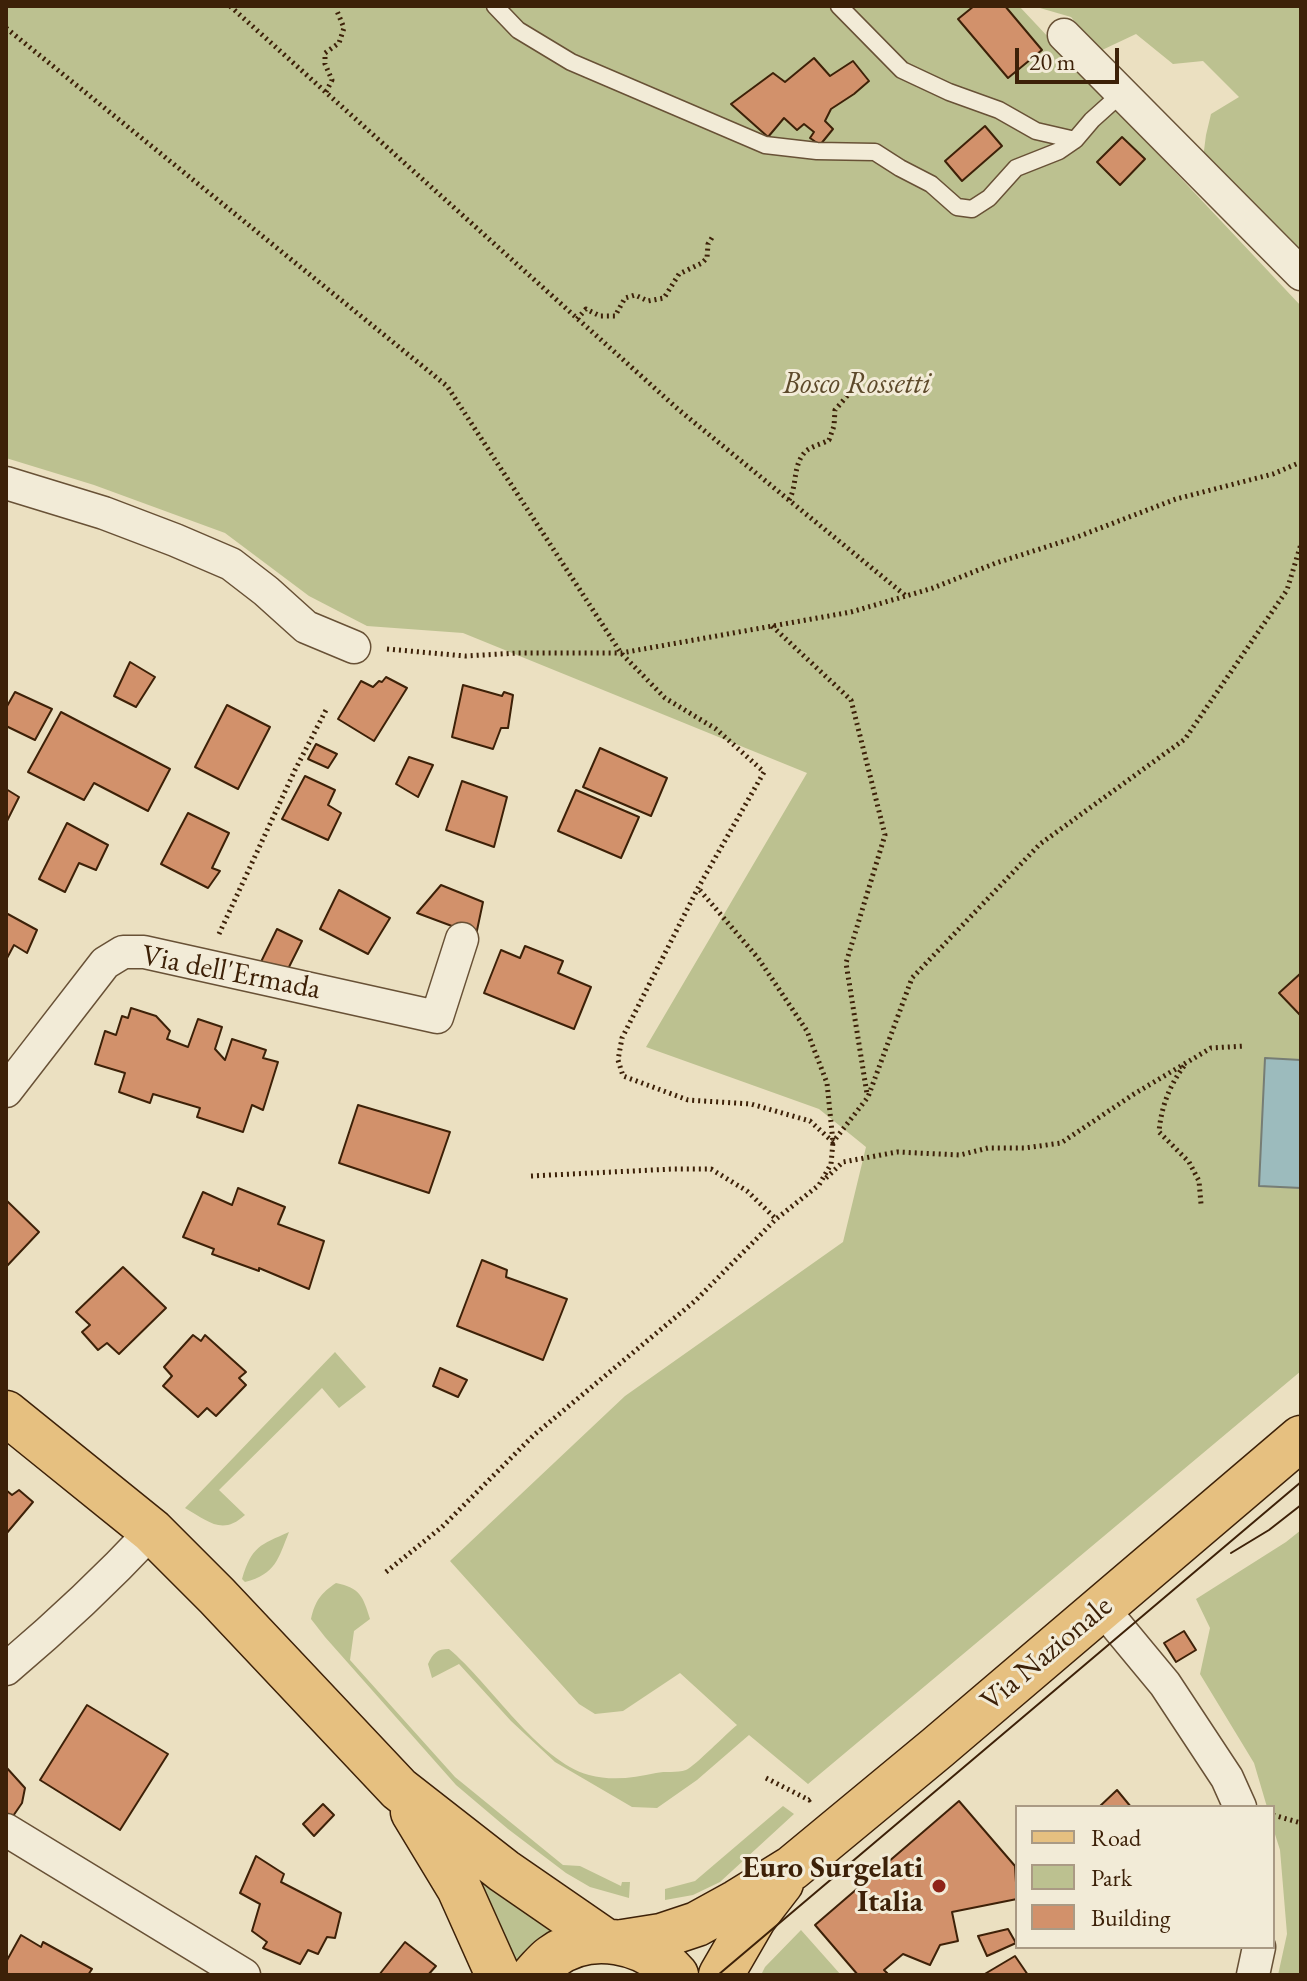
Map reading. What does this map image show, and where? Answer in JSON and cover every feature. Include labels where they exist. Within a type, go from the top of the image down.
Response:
[{"type":"main road","points":[[6,1413],[152,1531],[399,1789],[504,1871],[613,1941],[646,1952],[668,1965],[676,1975]]},
{"type":"main road","name":"Via Nazionale","points":[[534,1975],[552,1957],[577,1944],[661,1936],[697,1924],[792,1868],[1301,1438]]},
{"type":"main road","points":[[399,1789],[459,1888],[498,1975]]},
{"type":"main road","name":"Via Nazionale","points":[[721,1975],[754,1918],[792,1868]]},
{"type":"street","points":[[1064,35],[1301,274]]},
{"type":"street","points":[[6,483],[104,513],[231,564],[306,627],[354,647]]},
{"type":"street","name":"Via dell'Ermada","points":[[6,1091],[105,963],[123,952],[144,952],[437,1017],[462,939]]},
{"type":"street","points":[[6,1669],[52,1631],[152,1531]]},
{"type":"street","points":[[1102,1608],[1165,1684],[1227,1778],[1239,1805]]},
{"type":"street","points":[[6,1830],[244,1975]]},
{"type":"street","points":[[1253,1975],[1259,1949]]},
{"type":"lane","points":[[495,6],[518,30],[571,62],[765,145],[817,151],[875,152],[931,184],[957,207],[972,209],[989,198],[1016,168],[1059,151],[1075,140],[1122,93]]},
{"type":"lane","points":[[839,6],[902,70],[949,92],[999,110],[1036,131],[1075,140]]},
{"type":"path","points":[[230,6],[679,410],[906,596]]},
{"type":"path","points":[[326,92],[332,80],[325,64],[325,53],[339,43],[344,28],[337,11]]},
{"type":"path","points":[[6,28],[447,386],[621,653],[665,698],[716,729],[764,772],[698,888],[622,1038],[618,1060],[623,1076],[688,1100],[751,1104],[810,1121],[833,1142]]},
{"type":"path","points":[[577,319],[586,309],[600,316],[615,316],[625,298],[635,295],[648,301],[664,298],[679,274],[707,258],[708,244],[713,236]]},
{"type":"path","points":[[789,500],[800,459],[808,449],[829,440],[835,410],[848,395]]},
{"type":"path","points":[[354,647],[465,656],[621,653],[851,612],[933,588],[1176,499],[1273,474],[1301,462]]},
{"type":"path","points":[[833,1142],[868,1097],[912,978],[1040,844],[1185,739],[1287,590],[1301,544]]},
{"type":"path","points":[[771,626],[851,700],[885,835],[846,963],[868,1097]]},
{"type":"path","points":[[206,965],[269,824],[326,710]]},
{"type":"path","points":[[698,888],[758,958],[807,1031],[827,1083],[833,1142],[831,1164],[819,1185]]},
{"type":"path","points":[[386,1572],[442,1527],[534,1435],[695,1301],[776,1219],[843,1162],[897,1152],[960,1155],[988,1148],[1025,1148],[1061,1143],[1211,1048],[1245,1046]]},
{"type":"path","points":[[1187,1062],[1174,1079],[1160,1113],[1159,1132],[1189,1162],[1199,1181],[1201,1204]]},
{"type":"path","points":[[531,1176],[711,1169],[747,1191],[776,1219]]},
{"type":"path","points":[[1275,1816],[1301,1823]]},
{"type":"green space","name":"Bosco Rossetti","points":[[6,6],[1019,6],[1301,306],[1301,1371],[808,1784],[749,1735],[697,1780],[657,1808],[632,1807],[555,1762],[511,1721],[459,1664],[432,1678],[428,1664],[436,1652],[449,1649],[551,1754],[570,1767],[597,1777],[622,1778],[686,1770],[737,1725],[680,1673],[623,1711],[595,1714],[579,1704],[450,1561],[625,1396],[843,1242],[866,1147],[819,1109],[646,1047],[807,773],[463,633],[367,626],[309,596],[225,533],[94,485],[6,458]]},
{"type":"green space","points":[[1033,6],[1301,6],[1301,256],[1203,158],[1211,114],[1239,97],[1203,61],[1173,64],[1136,34],[1100,51],[1071,17]]},
{"type":"green space","points":[[335,1352],[366,1387],[339,1408],[322,1388],[219,1490],[245,1515],[229,1525],[222,1525],[185,1508]]},
{"type":"green space","points":[[1301,1530],[1301,1975],[1278,1975],[1287,1934],[1280,1850],[1275,1834],[1275,1805],[1266,1805],[1254,1763],[1200,1674],[1210,1628],[1196,1599]]},
{"type":"green space","points":[[289,1532],[270,1570],[245,1582],[242,1579],[249,1560],[258,1548]]},
{"type":"green space","points":[[336,1583],[359,1594],[370,1619],[354,1631],[350,1660],[455,1777],[563,1865],[580,1866],[621,1886],[622,1882],[630,1882],[629,1898],[590,1887],[566,1873],[456,1785],[311,1619],[319,1598]]},
{"type":"green space","points":[[783,1806],[794,1814],[720,1882],[693,1895],[665,1900],[665,1889],[695,1881]]},
{"type":"green space","points":[[459,1856],[569,1932],[519,1975]]},
{"type":"green space","points":[[801,1930],[841,1975],[761,1975],[765,1967]]},
{"type":"water","points":[[1265,1058],[1301,1060],[1301,1188],[1259,1186]]},
{"type":"building","points":[[974,6],[1005,6],[1042,50],[1008,78],[958,19]]},
{"type":"building","points":[[814,58],[830,76],[853,61],[869,81],[831,109],[825,121],[833,129],[820,145],[810,138],[814,132],[804,124],[797,130],[784,118],[768,137],[731,104],[773,73],[785,82]]},
{"type":"building","points":[[985,126],[1002,146],[962,181],[945,161]]},
{"type":"building","points":[[1122,137],[1145,159],[1120,185],[1097,162]]},
{"type":"building","points":[[130,662],[155,677],[136,707],[114,696]]},
{"type":"building","points":[[386,677],[407,688],[374,741],[338,719],[361,681],[373,687]]},
{"type":"building","points":[[463,685],[502,696],[504,692],[513,695],[508,728],[501,728],[493,749],[452,737]]},
{"type":"building","points":[[15,692],[52,709],[35,740],[6,726],[6,708]]},
{"type":"building","points":[[227,705],[270,727],[238,789],[195,767]]},
{"type":"building","points":[[61,712],[170,769],[148,811],[94,783],[84,800],[28,772]]},
{"type":"building","points":[[316,744],[337,754],[328,768],[308,759]]},
{"type":"building","points":[[600,748],[667,778],[651,816],[583,787]]},
{"type":"building","points":[[409,757],[433,765],[418,797],[396,784]]},
{"type":"building","points":[[305,776],[335,790],[328,805],[341,813],[328,840],[282,819]]},
{"type":"building","points":[[462,781],[507,797],[494,847],[446,830]]},
{"type":"building","points":[[6,789],[19,797],[6,823]]},
{"type":"building","points":[[576,790],[639,817],[621,858],[558,831]]},
{"type":"building","points":[[188,813],[229,833],[212,868],[220,871],[208,888],[161,864]]},
{"type":"building","points":[[67,823],[108,845],[96,870],[79,863],[65,892],[39,879]]},
{"type":"building","points":[[441,885],[483,902],[476,935],[417,913]]},
{"type":"building","points":[[339,890],[390,918],[368,954],[320,929]]},
{"type":"building","points":[[6,913],[37,930],[27,953],[14,945],[6,960]]},
{"type":"building","points":[[277,929],[302,941],[286,973],[258,968]]},
{"type":"building","points":[[525,946],[563,961],[558,973],[591,987],[574,1029],[484,993],[501,950],[520,958]]},
{"type":"building","points":[[1301,973],[1301,1016],[1279,993]]},
{"type":"building","points":[[131,1008],[156,1016],[170,1031],[167,1039],[188,1047],[198,1019],[222,1027],[215,1049],[225,1060],[232,1039],[266,1050],[263,1058],[278,1062],[263,1110],[252,1105],[243,1132],[197,1117],[200,1108],[153,1094],[150,1103],[119,1092],[125,1073],[95,1064],[105,1031],[116,1035],[122,1016],[128,1018]]},
{"type":"building","points":[[358,1105],[450,1132],[429,1193],[339,1163]]},
{"type":"building","points":[[238,1188],[285,1207],[278,1224],[324,1241],[309,1289],[259,1268],[259,1271],[212,1254],[214,1249],[183,1237],[203,1192],[232,1205]]},
{"type":"building","points":[[6,1200],[39,1232],[6,1267]]},
{"type":"building","points":[[482,1260],[507,1270],[506,1277],[567,1299],[543,1360],[457,1326]]},
{"type":"building","points":[[123,1267],[166,1308],[119,1354],[107,1343],[98,1350],[82,1332],[90,1325],[76,1312]]},
{"type":"building","points":[[193,1335],[201,1341],[205,1335],[246,1372],[239,1378],[246,1385],[216,1416],[207,1408],[198,1417],[163,1386],[172,1376],[164,1367]]},
{"type":"building","points":[[440,1368],[467,1380],[458,1397],[433,1386]]},
{"type":"building","points":[[6,1490],[12,1495],[19,1490],[33,1502],[6,1534]]},
{"type":"building","points":[[1184,1631],[1196,1650],[1176,1662],[1164,1643]]},
{"type":"building","points":[[87,1705],[168,1754],[120,1830],[40,1780]]},
{"type":"building","points":[[6,1767],[25,1788],[22,1803],[11,1819],[6,1816]]},
{"type":"building","points":[[1117,1790],[1129,1805],[1101,1805]]},
{"type":"building","name":"Euro Surgelati Italia","points":[[959,1801],[1015,1866],[1015,1899],[952,1912],[958,1941],[940,1945],[930,1965],[903,1954],[884,1970],[889,1975],[858,1975],[815,1925]]},
{"type":"building","points":[[323,1804],[334,1815],[314,1836],[303,1824]]},
{"type":"building","points":[[256,1856],[284,1874],[281,1882],[341,1913],[335,1938],[327,1937],[318,1954],[308,1950],[300,1964],[263,1948],[267,1942],[252,1931],[260,1904],[240,1893]]},
{"type":"building","points":[[1008,1929],[1015,1943],[987,1956],[978,1936]]},
{"type":"building","points":[[21,1935],[41,1947],[43,1942],[92,1969],[88,1975],[6,1975],[6,1962]]},
{"type":"building","points":[[405,1942],[436,1966],[428,1975],[379,1975]]},
{"type":"building","points":[[1015,1956],[1028,1975],[983,1975]]},
{"type":"tram line","points":[[718,1975],[1301,1482]]},
{"type":"tram line","points":[[1231,1553],[1269,1530],[1301,1505]]},
{"type":"place","name":"Euro Surgelati Italia","points":[[939,1886]]}]
